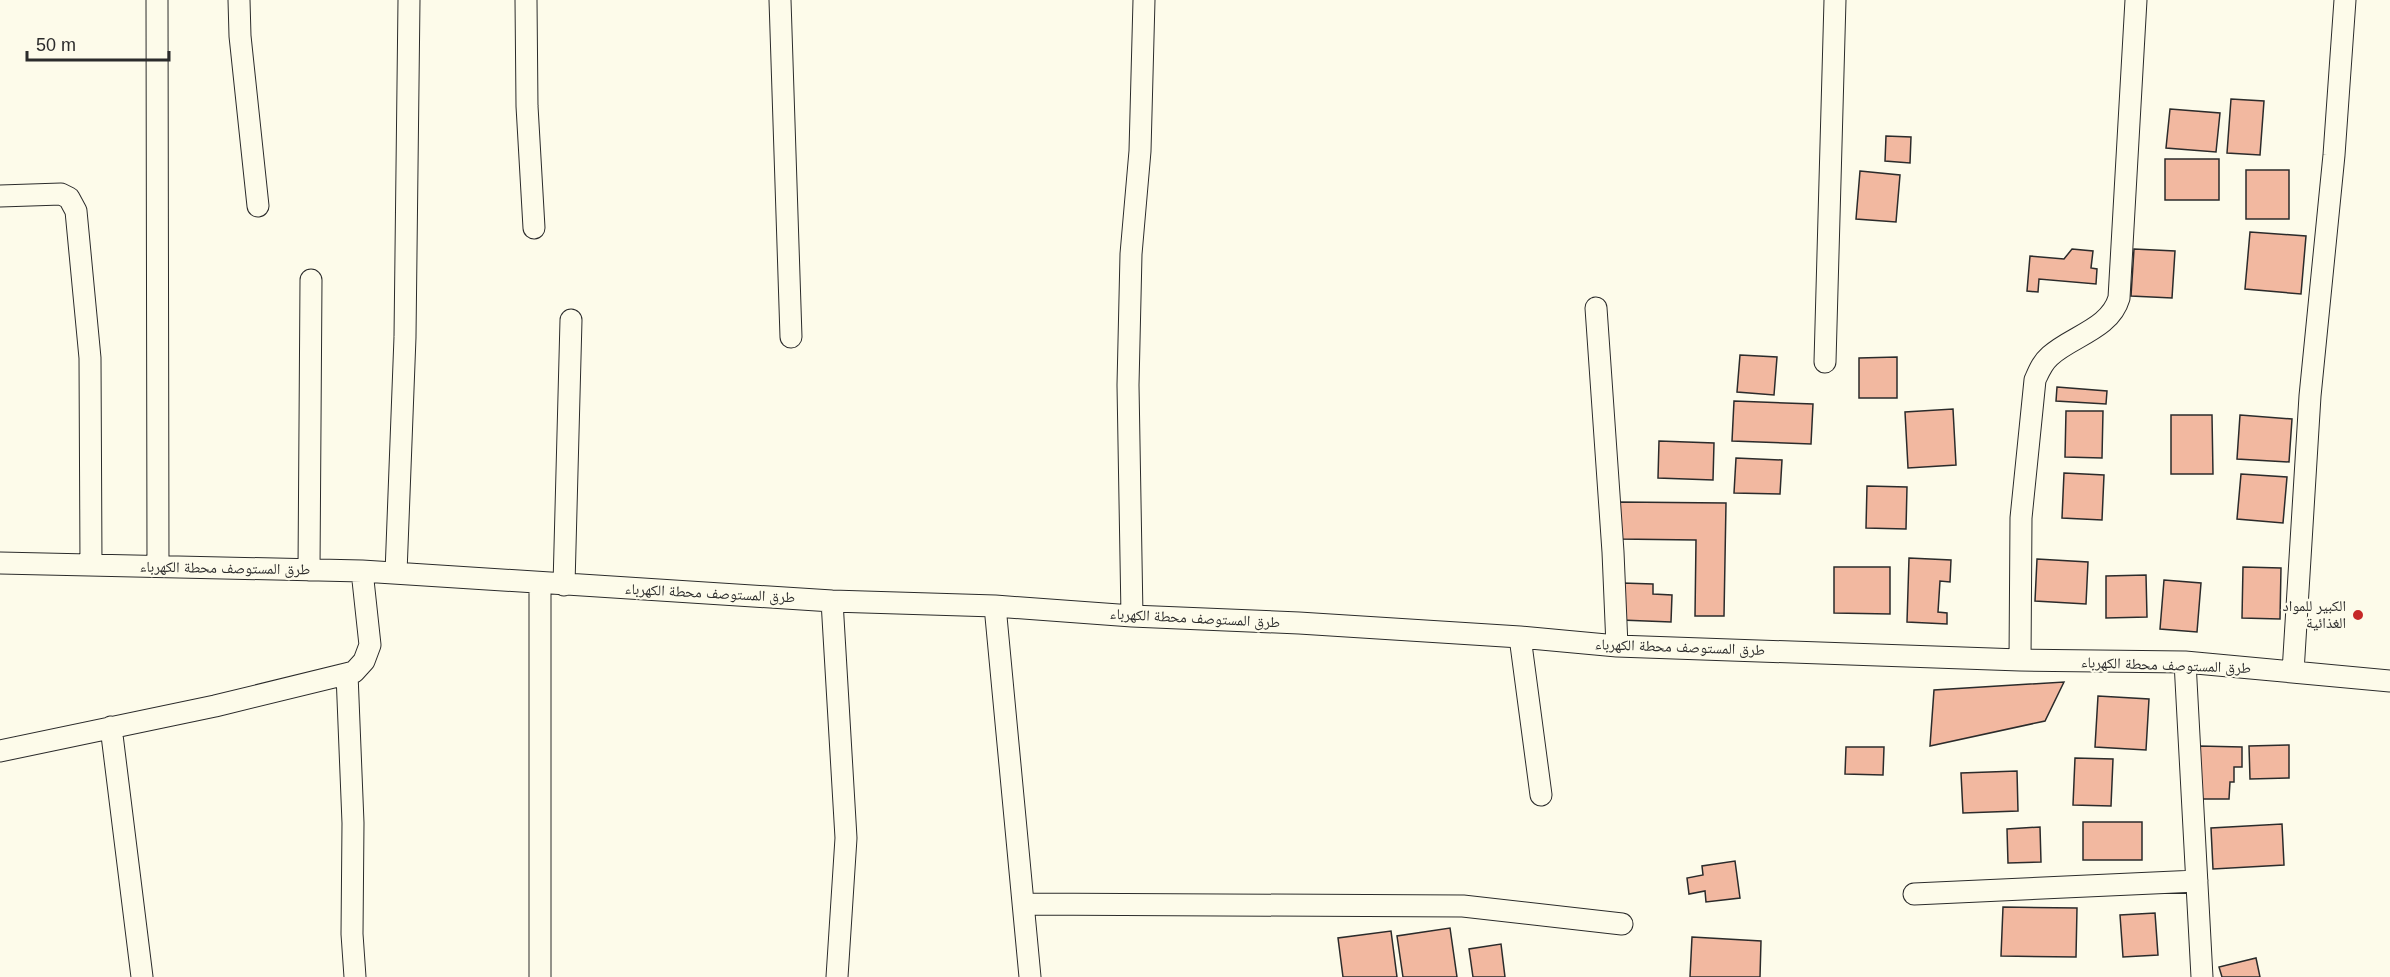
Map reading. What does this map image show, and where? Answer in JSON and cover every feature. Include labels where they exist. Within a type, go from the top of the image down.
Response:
[{"type":"street","points":[[157,0],[158,566]]},
{"type":"street","points":[[239,0],[240,36],[258,206]]},
{"type":"street","points":[[396,573],[405,337],[409,0]]},
{"type":"street","points":[[526,0],[527,106],[534,228]]},
{"type":"street","points":[[780,0],[791,337]]},
{"type":"street","points":[[1132,616],[1128,385],[1131,254],[1140,151],[1144,0]]},
{"type":"street","points":[[1825,362],[1835,0]]},
{"type":"street","points":[[2020,660],[2021,518],[2035,380],[2041,366],[2050,356],[2107,319],[2116,307],[2119,298],[2136,0]]},
{"type":"street","points":[[2293,672],[2310,396],[2334,155],[2345,0]]},
{"type":"street","points":[[0,196],[61,194],[69,198],[76,211],[90,358],[91,565]]},
{"type":"street","points":[[309,570],[311,280]]},
{"type":"street","points":[[1596,308],[1613,552],[1617,646]]},
{"type":"street","points":[[564,585],[571,320]]},
{"type":"street","name":"طرق المستوصف محطة الكهرباء","points":[[0,563],[362,571],[832,601],[995,606],[1132,616],[1520,637],[1617,646],[2020,660],[2185,662],[2390,681]]},
{"type":"street","points":[[0,751],[215,706],[354,672],[364,661],[370,645],[362,571]]},
{"type":"street","points":[[540,583],[540,977]]},
{"type":"street","points":[[832,601],[846,838],[837,977]]},
{"type":"street","points":[[995,606],[1030,977]]},
{"type":"street","points":[[1520,637],[1541,795]]},
{"type":"street","points":[[2185,662],[2202,977]]},
{"type":"street","points":[[347,674],[353,823],[352,934],[355,977]]},
{"type":"street","points":[[111,727],[142,977]]},
{"type":"street","points":[[1914,894],[2197,880]]},
{"type":"street","points":[[1024,904],[1463,906],[1622,924]]},
{"type":"building","points":[[2231,99],[2264,101],[2260,155],[2227,153]]},
{"type":"building","points":[[2170,109],[2220,113],[2216,152],[2166,148]]},
{"type":"building","points":[[1886,136],[1911,137],[1910,163],[1885,161]]},
{"type":"building","points":[[2165,159],[2219,159],[2219,200],[2165,200]]},
{"type":"building","points":[[2246,170],[2289,170],[2289,219],[2246,219]]},
{"type":"building","points":[[1860,171],[1900,175],[1896,222],[1856,219]]},
{"type":"building","points":[[2250,232],[2306,236],[2301,294],[2245,289]]},
{"type":"building","points":[[2072,249],[2093,251],[2091,268],[2097,269],[2096,284],[2039,279],[2038,292],[2027,291],[2030,256],[2064,259]]},
{"type":"building","points":[[2134,249],[2175,251],[2172,298],[2131,296]]},
{"type":"building","points":[[1740,355],[1777,357],[1774,395],[1737,392]]},
{"type":"building","points":[[1897,357],[1897,398],[1859,398],[1859,358]]},
{"type":"building","points":[[2057,387],[2107,391],[2106,404],[2056,401]]},
{"type":"building","points":[[1734,401],[1813,404],[1811,444],[1732,441]]},
{"type":"building","points":[[1953,409],[1956,465],[1908,468],[1905,412]]},
{"type":"building","points":[[2066,411],[2103,411],[2102,458],[2065,457]]},
{"type":"building","points":[[2171,415],[2212,415],[2213,474],[2171,474]]},
{"type":"building","points":[[2240,415],[2292,419],[2289,462],[2237,459]]},
{"type":"building","points":[[1659,441],[1714,443],[1713,480],[1658,478]]},
{"type":"building","points":[[1736,458],[1782,460],[1780,494],[1734,493]]},
{"type":"building","points":[[2064,473],[2104,475],[2102,520],[2062,518]]},
{"type":"building","points":[[2241,474],[2287,477],[2283,523],[2237,519]]},
{"type":"building","points":[[1867,486],[1907,487],[1906,529],[1866,528]]},
{"type":"building","points":[[1618,502],[1726,503],[1724,616],[1695,616],[1696,540],[1618,539]]},
{"type":"building","points":[[1909,558],[1951,560],[1950,582],[1940,581],[1938,612],[1947,613],[1947,624],[1907,622]]},
{"type":"building","points":[[2037,559],[2088,562],[2086,604],[2035,601]]},
{"type":"building","points":[[1834,567],[1890,567],[1890,614],[1834,613]]},
{"type":"building","points":[[2243,567],[2281,568],[2280,619],[2242,618]]},
{"type":"building","points":[[2146,575],[2147,617],[2106,618],[2106,576]]},
{"type":"building","points":[[2164,580],[2201,583],[2197,632],[2160,629]]},
{"type":"building","points":[[1622,583],[1653,584],[1653,594],[1672,595],[1671,622],[1621,620]]},
{"type":"building","points":[[2064,682],[2045,721],[1930,746],[1934,690]]},
{"type":"building","points":[[2098,696],[2149,699],[2146,750],[2095,747]]},
{"type":"building","points":[[2289,745],[2289,778],[2250,779],[2249,746]]},
{"type":"building","points":[[2199,746],[2242,747],[2242,767],[2234,767],[2234,782],[2230,782],[2229,799],[2199,799]]},
{"type":"building","points":[[1846,747],[1884,747],[1883,775],[1845,774]]},
{"type":"building","points":[[2075,758],[2113,759],[2111,806],[2073,805]]},
{"type":"building","points":[[2017,771],[2018,811],[1963,813],[1961,773]]},
{"type":"building","points":[[2083,822],[2142,822],[2142,860],[2083,860]]},
{"type":"building","points":[[2282,824],[2284,865],[2213,869],[2211,828]]},
{"type":"building","points":[[2040,827],[2041,862],[2008,863],[2007,829]]},
{"type":"building","points":[[1735,861],[1740,898],[1706,902],[1705,891],[1689,894],[1687,878],[1703,875],[1702,866]]},
{"type":"building","points":[[2003,907],[2077,908],[2076,957],[2001,956]]},
{"type":"building","points":[[2155,913],[2158,955],[2123,957],[2120,915]]},
{"type":"building","points":[[1450,928],[1457,977],[1403,977],[1397,936]]},
{"type":"building","points":[[1391,931],[1397,977],[1343,977],[1338,938]]},
{"type":"building","points":[[1692,937],[1761,941],[1760,977],[1690,977]]},
{"type":"building","points":[[1501,944],[1505,977],[1473,977],[1469,949]]},
{"type":"building","points":[[2256,958],[2260,977],[2222,977],[2219,967]]},
{"type":"place","name":"الكبير للمواد الغذائية","points":[[2358,615]]}]
